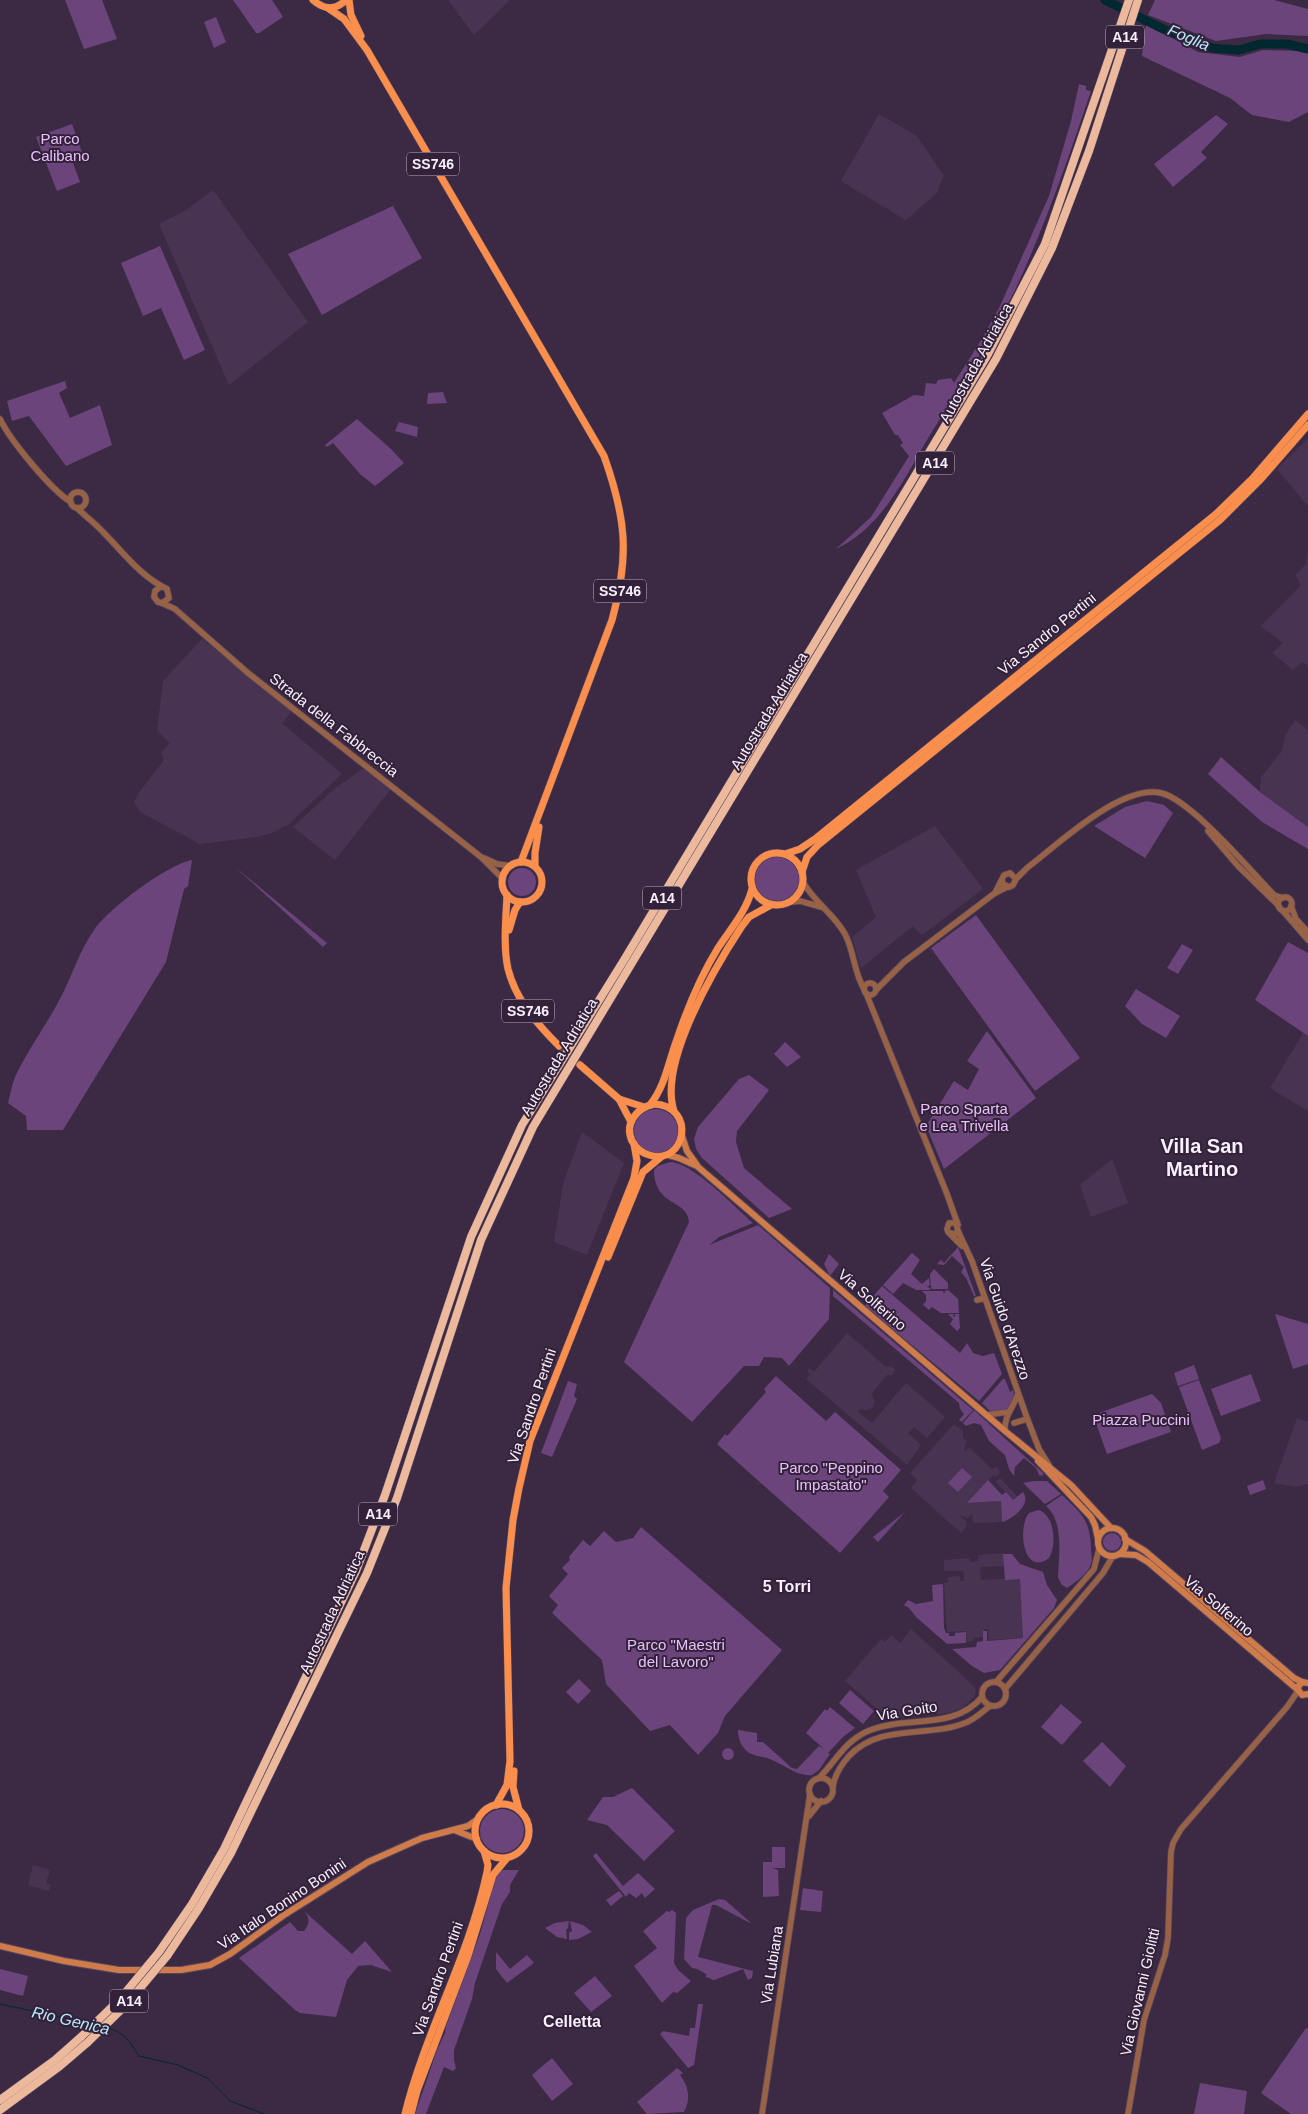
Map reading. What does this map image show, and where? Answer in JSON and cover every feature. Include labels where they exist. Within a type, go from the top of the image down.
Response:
[{"type":"highway","name":"Autostrada Adriatica","points":[[0,2110],[52,2072],[88,2042],[126,2005],[199,1908],[231,1853],[367,1573],[397,1498],[481,1240],[533,1127],[996,359],[1052,248],[1089,151],[1129,0]]},
{"type":"highway","name":"Autostrada Adriatica","points":[[0,2100],[55,2060],[82,2036],[163,1954],[224,1849],[356,1571],[385,1495],[471,1236],[522,1125],[620,967],[987,356],[1045,244],[1138,0]]},
{"type":"main road","name":"SS746","points":[[314,0],[344,19],[367,50]]},
{"type":"main road","name":"SS746","points":[[328,8],[340,6],[348,0],[351,15],[367,50],[604,456],[617,494],[623,530],[624,563],[620,592],[612,620],[521,862]]},
{"type":"main road","name":"Via Sandro Pertini","points":[[496,1805],[507,1785],[510,1761],[506,1588],[513,1520],[530,1441],[634,1178],[637,1161],[631,1137],[631,1122],[638,1110],[647,1106],[663,1084],[684,1017],[700,981],[717,949],[748,904],[752,889],[751,874],[757,862],[762,857],[773,853],[785,854],[800,849],[815,839],[1216,514],[1252,479],[1308,414]]},
{"type":"main road","name":"Via Sandro Pertini","points":[[802,872],[808,857],[818,845],[1220,520],[1261,479],[1308,425]]},
{"type":"main road","name":"SS746","points":[[506,938],[515,910],[520,902],[534,899],[540,891],[542,878],[535,866],[536,842],[544,804]]},
{"type":"main road","points":[[752,889],[763,902],[771,905],[778,906],[791,902],[801,890],[803,882],[802,872],[799,864],[785,854]]},
{"type":"main road","points":[[503,879],[511,866],[521,862],[535,866]]},
{"type":"main road","name":"SS746","points":[[503,879],[502,884],[507,895],[506,938],[508,969],[515,988],[538,1025],[559,1046]]},
{"type":"main road","points":[[507,895],[520,902]]},
{"type":"main road","points":[[682,1136],[682,1125],[674,1111],[670,1097],[674,1071],[690,1020],[704,990],[742,926],[749,917],[771,905]]},
{"type":"main road","points":[[580,1065],[619,1099],[631,1122]]},
{"type":"main road","points":[[619,1099],[647,1106],[661,1104],[674,1111]]},
{"type":"main road","name":"Via Sandro Pertini","points":[[519,1810],[513,1787],[515,1743],[510,1596],[517,1520],[523,1489],[545,1414],[643,1172],[679,1143],[682,1136]]},
{"type":"main road","name":"Via Solferino","points":[[682,1136],[687,1150],[697,1166]]},
{"type":"main road","points":[[634,1144],[645,1154],[664,1156]]},
{"type":"main road","name":"Via Solferino","points":[[664,1156],[680,1158],[697,1166],[986,1415],[1050,1466],[1082,1496],[1111,1528],[1121,1532],[1125,1539],[1145,1551],[1294,1678],[1306,1682]]},
{"type":"main road","name":"Via Solferino","points":[[1031,1452],[1091,1517],[1095,1525],[1100,1549],[1105,1555],[1136,1555],[1148,1562],[1306,1696]]},
{"type":"main road","points":[[1098,1538],[1103,1531],[1111,1528]]},
{"type":"main road","points":[[1116,1555],[1124,1548],[1125,1539]]},
{"type":"main road","name":"Via Solferino","points":[[1298,1690],[1299,1684],[1306,1682]]},
{"type":"main road","points":[[496,1805],[512,1806],[519,1810],[527,1821],[528,1837],[520,1851],[507,1858],[491,1856],[484,1851],[477,1839],[478,1819],[487,1809],[496,1805]]},
{"type":"main road","name":"Via Italo Bonino Bonini","points":[[0,1946],[93,1967],[167,1971],[210,1965],[230,1954],[284,1915],[368,1862],[422,1838],[468,1826],[478,1819]]},
{"type":"main road","points":[[454,1830],[477,1839]]},
{"type":"main road","name":"Via Sandro Pertini","points":[[405,2114],[429,2044],[465,1951],[487,1872],[488,1865],[484,1851]]},
{"type":"main road","name":"Via Sandro Pertini","points":[[411,2114],[417,2091],[468,1956],[493,1875],[507,1858]]},
{"type":"street","points":[[0,419],[10,437],[58,492],[77,508],[84,506],[86,501],[84,494],[80,492],[58,492]]},
{"type":"street","points":[[71,502],[70,497],[73,493]]},
{"type":"street","name":"Strada della Fabbreccia","points":[[84,506],[87,517]]},
{"type":"street","name":"Strada della Fabbreccia","points":[[77,508],[158,589],[167,589],[175,609]]},
{"type":"street","name":"Strada della Fabbreccia","points":[[158,589],[154,597],[156,600],[175,609],[248,673],[481,857],[503,879]]},
{"type":"street","points":[[162,603],[169,598]]},
{"type":"street","points":[[894,971],[870,983],[865,991],[869,994],[875,991],[894,971],[995,893],[1013,885],[1027,868],[1096,814],[1120,800],[1138,794],[1160,792],[1172,797],[1192,812],[1274,894],[1290,900],[1296,919],[1308,932]]},
{"type":"street","points":[[1192,812],[1238,866],[1281,908],[1308,940]]},
{"type":"street","name":"Strada della Fabbreccia","points":[[481,857],[497,864],[511,866]]},
{"type":"street","points":[[995,893],[1004,875],[1027,868]]},
{"type":"street","points":[[1010,873],[1016,879]]},
{"type":"street","points":[[1002,880],[1007,887]]},
{"type":"street","name":"Via Guido d'Arezzo","points":[[803,882],[810,895],[844,933],[968,1252],[1027,1419],[1042,1455],[1050,1466]]},
{"type":"street","points":[[1281,908],[1279,901],[1283,898]]},
{"type":"street","points":[[791,902],[806,902],[823,908]]},
{"type":"street","points":[[1281,908],[1288,910],[1291,906]]},
{"type":"street","points":[[858,973],[874,984],[874,1012]]},
{"type":"street","points":[[953,1213],[947,1229],[968,1252]]},
{"type":"street","points":[[949,1224],[954,1222],[958,1228],[955,1234],[950,1233]]},
{"type":"street","points":[[977,1300],[985,1298]]},
{"type":"street","name":"Via Guido d'Arezzo","points":[[1005,1431],[1004,1423],[1018,1394]]},
{"type":"street","points":[[986,1415],[1008,1412]]},
{"type":"street","points":[[1014,1423],[1027,1419]]},
{"type":"street","name":"Via Goito","points":[[819,1778],[827,1771],[836,1756],[849,1743],[866,1731],[884,1726],[955,1717],[971,1708],[982,1697],[984,1686],[996,1682],[1094,1569],[1100,1549]]},
{"type":"street","name":"Via Goito","points":[[832,1786],[835,1776],[844,1762],[855,1750],[870,1740],[884,1735],[966,1723],[990,1706],[1002,1703],[1006,1696],[1005,1689],[1116,1555]]},
{"type":"street","points":[[996,1682],[1005,1689]]},
{"type":"street","name":"Via Giovanni Giolitti","points":[[1128,2114],[1144,2020],[1165,1955],[1168,1938],[1171,1852],[1173,1843],[1181,1828],[1287,1707],[1298,1690]]},
{"type":"street","name":"Via Giovanni Giolitti","points":[[1287,1707],[1306,1696]]},
{"type":"street","points":[[982,1697],[990,1706]]},
{"type":"street","points":[[819,1778],[828,1780],[832,1786],[830,1797],[821,1801],[814,1799],[810,1794],[811,1784],[819,1778]]},
{"type":"street","name":"Via Lubiana","points":[[762,2114],[810,1794]]},
{"type":"street","name":"Via Lubiana","points":[[807,1820],[821,1801]]},
{"type":"shaded area","points":[[448,0],[510,0],[474,35]]},
{"type":"shaded area","points":[[879,114],[917,136],[944,176],[938,189],[939,191],[906,220],[841,181]]},
{"type":"shaded area","points":[[213,190],[308,322],[229,385],[159,224],[185,211]]},
{"type":"shaded area","points":[[1308,438],[1308,506],[1277,469]]},
{"type":"shaded area","points":[[1308,550],[1308,666],[1302,662],[1293,670],[1272,653],[1283,643],[1261,626],[1301,585],[1295,575],[1306,564]]},
{"type":"shaded area","points":[[202,639],[292,711],[282,723],[342,774],[289,824],[272,833],[257,837],[200,844],[140,812],[134,802],[164,760],[161,753],[170,743],[157,730],[163,681]]},
{"type":"shaded area","points":[[1295,720],[1308,730],[1308,827],[1260,792],[1261,777],[1282,751],[1285,736]]},
{"type":"shaded area","points":[[364,768],[390,790],[335,860],[293,827],[333,790]]},
{"type":"shaded area","points":[[935,826],[983,889],[922,935],[913,926],[861,968],[852,937],[876,917],[856,870]]},
{"type":"shaded area","points":[[1303,1033],[1308,1036],[1308,1111],[1270,1088]]},
{"type":"shaded area","points":[[582,1132],[624,1163],[587,1255],[554,1242],[563,1184]]},
{"type":"shaded area","points":[[1112,1159],[1128,1203],[1091,1217],[1080,1185]]},
{"type":"shaded area","points":[[847,1333],[886,1367],[892,1366],[895,1370],[892,1375],[887,1375],[871,1394],[875,1401],[873,1407],[867,1410],[860,1409],[858,1412],[872,1423],[906,1383],[945,1417],[927,1438],[914,1427],[908,1433],[921,1445],[907,1465],[806,1379],[810,1374],[807,1371],[809,1368],[814,1372]]},
{"type":"shaded area","points":[[1297,1418],[1308,1422],[1308,1484],[1295,1487],[1274,1483]]},
{"type":"shaded area","points":[[954,1424],[963,1431],[963,1438],[967,1441],[964,1449],[966,1451],[969,1447],[992,1469],[997,1467],[1000,1472],[997,1476],[993,1475],[968,1503],[1001,1501],[1002,1522],[973,1523],[972,1514],[968,1518],[959,1515],[966,1521],[967,1526],[961,1533],[911,1488],[917,1480],[910,1473]]},
{"type":"shaded area","points":[[1000,1478],[1017,1496],[1013,1500],[996,1482]]},
{"type":"shaded area","points":[[1004,1553],[1004,1566],[980,1567],[981,1580],[1020,1578],[1024,1638],[989,1640],[988,1629],[984,1629],[984,1637],[973,1638],[973,1641],[967,1642],[966,1631],[947,1632],[944,1583],[948,1582],[948,1577],[960,1576],[960,1581],[964,1581],[963,1571],[944,1571],[944,1560],[969,1558],[970,1562],[978,1561],[978,1555]]},
{"type":"shaded area","points":[[911,1629],[974,1686],[976,1691],[974,1697],[962,1708],[949,1713],[938,1714],[931,1711],[926,1715],[889,1719],[845,1681],[881,1639],[885,1642],[891,1635],[900,1643]]},
{"type":"shaded area","points":[[33,1865],[50,1870],[46,1883],[51,1885],[49,1891],[28,1885]]},
{"type":"green space","points":[[65,0],[102,0],[117,39],[84,49]]},
{"type":"green space","points":[[233,0],[272,0],[283,17],[259,33],[256,33]]},
{"type":"green space","points":[[1155,0],[1274,0],[1308,9],[1308,36],[1266,34],[1216,41],[1148,15]]},
{"type":"green space","points":[[216,17],[226,42],[214,48],[204,22]]},
{"type":"green space","points":[[1146,24],[1198,52],[1240,57],[1263,50],[1308,51],[1308,112],[1289,122],[1252,115],[1230,98],[1142,56]]},
{"type":"green space","points":[[1079,84],[1086,86],[1086,90],[1091,91],[1046,218],[1005,311],[891,500],[867,528],[852,540],[836,549],[871,517],[909,456],[900,445],[903,443],[898,435],[895,435],[882,413],[914,395],[924,396],[926,383],[936,384],[938,380],[951,378],[954,383],[1000,306],[1049,196],[1071,121]]},
{"type":"green space","points":[[1216,115],[1228,124],[1201,152],[1207,158],[1173,187],[1154,164]]},
{"type":"green space","name":"Parco Calibano","points":[[72,124],[84,158],[73,163],[80,182],[57,191],[36,137]]},
{"type":"green space","points":[[393,206],[422,258],[322,315],[288,254]]},
{"type":"green space","points":[[160,246],[205,350],[184,360],[161,308],[143,316],[121,263]]},
{"type":"green space","points":[[65,381],[67,388],[59,393],[70,418],[100,405],[112,445],[66,466],[29,416],[12,421],[7,401]]},
{"type":"green space","points":[[443,392],[447,403],[427,404],[428,393]]},
{"type":"green space","points":[[357,419],[404,463],[375,486],[360,474],[333,443],[327,447],[325,445]]},
{"type":"green space","points":[[399,422],[418,427],[417,437],[395,431]]},
{"type":"green space","points":[[1221,757],[1260,792],[1308,827],[1308,849],[1262,822],[1208,774]]},
{"type":"green space","points":[[1147,801],[1164,805],[1173,813],[1145,858],[1094,826],[1125,807]]},
{"type":"green space","points":[[773,857],[781,857],[793,863],[799,879],[793,895],[781,901],[773,901],[761,895],[755,883],[755,875],[761,863]]},
{"type":"green space","points":[[192,860],[188,886],[184,889],[166,962],[63,1130],[27,1130],[26,1116],[8,1103],[14,1080],[26,1056],[51,1016],[89,938],[101,921],[139,889],[181,863]]},
{"type":"green space","points":[[234,866],[327,943],[323,947]]},
{"type":"green space","points":[[522,868],[532,872],[536,882],[532,892],[522,896],[512,892],[508,882],[512,872]]},
{"type":"green space","points":[[976,915],[1080,1058],[1035,1091],[931,948]]},
{"type":"green space","points":[[1288,942],[1308,953],[1308,1036],[1255,1000]]},
{"type":"green space","points":[[1182,944],[1193,950],[1178,974],[1167,968]]},
{"type":"green space","points":[[1136,989],[1180,1016],[1166,1038],[1142,1024],[1125,1006]]},
{"type":"green space","name":"Parco Sparta e Lea Trivella","points":[[987,1031],[1036,1098],[944,1169],[926,1126],[954,1081],[968,1090],[979,1069],[967,1061]]},
{"type":"green space","points":[[785,1042],[801,1057],[787,1067],[774,1054]]},
{"type":"green space","points":[[749,1075],[769,1090],[737,1131],[736,1142],[744,1168],[792,1209],[769,1218],[702,1158],[696,1149],[694,1139],[698,1127],[739,1079]]},
{"type":"green space","points":[[660,1109],[672,1115],[677,1123],[677,1139],[672,1147],[664,1152],[652,1153],[640,1147],[635,1139],[634,1127],[640,1115],[648,1110]]},
{"type":"green space","points":[[670,1162],[690,1169],[701,1177],[753,1223],[719,1237],[709,1245],[758,1225],[830,1288],[829,1319],[789,1366],[782,1358],[764,1357],[759,1366],[744,1366],[692,1422],[624,1362],[689,1222],[683,1209],[665,1197],[655,1182],[654,1170],[658,1166]]},
{"type":"green space","points":[[958,1247],[976,1296],[974,1296],[966,1278],[961,1272],[964,1267],[952,1256],[944,1265],[937,1264],[941,1260],[944,1263]]},
{"type":"green space","points":[[912,1253],[920,1260],[911,1274],[922,1284],[929,1278],[930,1285],[927,1287],[930,1290],[916,1290],[903,1283],[893,1294],[883,1285]]},
{"type":"green space","points":[[829,1254],[839,1264],[830,1276],[824,1264]]},
{"type":"green space","points":[[934,1269],[948,1283],[948,1289],[931,1289],[930,1274]]},
{"type":"green space","points":[[882,1286],[960,1353],[967,1343],[973,1353],[983,1356],[994,1353],[1002,1374],[979,1401],[865,1306]]},
{"type":"green space","points":[[833,1290],[973,1410],[962,1422],[959,1420],[964,1414],[960,1409],[959,1403],[833,1296]]},
{"type":"green space","points":[[948,1290],[958,1299],[959,1313],[941,1313],[932,1307],[929,1310],[923,1305],[926,1301],[926,1295],[922,1291],[943,1291],[944,1294]]},
{"type":"green space","points":[[948,1314],[954,1314],[953,1316],[955,1317],[955,1314],[959,1314],[960,1328],[957,1331],[950,1324],[953,1319]]},
{"type":"green space","points":[[1275,1314],[1308,1324],[1308,1364],[1293,1369]]},
{"type":"green space","points":[[1194,1365],[1199,1379],[1178,1386],[1174,1373]]},
{"type":"green space","points":[[1251,1374],[1261,1401],[1221,1416],[1211,1389]]},
{"type":"green space","name":"Parco \"Peppino Impastato\"","points":[[776,1376],[826,1421],[835,1412],[901,1470],[883,1491],[889,1497],[840,1553],[717,1444],[725,1434],[727,1436],[766,1392],[764,1389]]},
{"type":"green space","points":[[1005,1379],[1010,1392],[1013,1390],[1015,1397],[1007,1412],[991,1412],[982,1403]]},
{"type":"green space","points":[[1199,1380],[1221,1438],[1219,1443],[1202,1450],[1179,1387]]},
{"type":"green space","points":[[568,1381],[577,1384],[574,1396],[577,1399],[552,1457],[541,1453]]},
{"type":"green space","name":"Piazza Puccini","points":[[1152,1394],[1161,1403],[1171,1432],[1107,1454],[1093,1415]]},
{"type":"green space","points":[[974,1410],[1043,1473],[1043,1476],[1039,1475],[1036,1468],[1024,1458],[1015,1467],[1014,1476],[1009,1469],[1005,1455],[989,1441],[981,1425],[974,1423],[966,1426],[963,1423]]},
{"type":"green space","points":[[962,1468],[972,1477],[958,1492],[948,1483]]},
{"type":"green space","points":[[988,1480],[1002,1495],[1006,1492],[1013,1500],[1023,1492],[1025,1497],[1020,1510],[1002,1522],[1001,1501],[967,1503]]},
{"type":"green space","points":[[1263,1480],[1266,1489],[1250,1495],[1247,1486]]},
{"type":"green space","points":[[1047,1481],[1061,1494],[1045,1504],[1023,1483]]},
{"type":"green space","points":[[1062,1495],[1080,1513],[1087,1524],[1092,1558],[1087,1571],[1067,1588],[1061,1584],[1058,1577],[1059,1539],[1056,1520],[1046,1506]]},
{"type":"green space","points":[[1038,1510],[1048,1518],[1054,1539],[1052,1553],[1049,1558],[1040,1562],[1033,1561],[1028,1556],[1023,1539],[1025,1520],[1029,1513]]},
{"type":"green space","points":[[905,1512],[878,1542],[873,1537]]},
{"type":"green space","name":"Parco \"Maestri del Lavoro\"","points":[[641,1527],[782,1650],[725,1716],[718,1733],[698,1755],[670,1725],[650,1731],[606,1684],[602,1660],[552,1613],[558,1605],[549,1596],[568,1574],[562,1568],[570,1560],[569,1557],[583,1540],[590,1546],[604,1531],[616,1542],[633,1538]]},
{"type":"green space","points":[[1112,1533],[1118,1536],[1121,1542],[1118,1548],[1112,1551],[1106,1548],[1103,1542],[1106,1536]]},
{"type":"green space","points":[[1003,1554],[1012,1554],[1020,1564],[1043,1572],[1047,1585],[1057,1600],[1054,1608],[1000,1670],[984,1673],[972,1666],[952,1649],[976,1647],[977,1642],[983,1641],[983,1631],[987,1631],[987,1641],[1023,1638],[1020,1579],[1005,1580]]},
{"type":"green space","points":[[943,1584],[944,1628],[946,1633],[949,1633],[949,1636],[955,1636],[955,1633],[966,1632],[966,1643],[947,1644],[904,1605],[908,1600],[916,1604],[933,1601],[932,1585]]},
{"type":"green space","points":[[579,1679],[591,1691],[578,1704],[566,1692]]},
{"type":"green space","points":[[850,1690],[874,1711],[863,1724],[839,1703]]},
{"type":"green space","points":[[1061,1704],[1082,1722],[1062,1745],[1041,1727]]},
{"type":"green space","points":[[830,1707],[855,1728],[843,1737],[828,1753],[830,1754],[819,1770],[812,1775],[794,1772],[772,1760],[752,1754],[743,1748],[740,1742],[738,1730],[757,1733],[757,1742],[763,1742],[792,1768],[797,1769],[819,1746],[824,1749],[806,1733],[825,1709],[827,1711]]},
{"type":"green space","points":[[1102,1742],[1126,1766],[1110,1787],[1083,1761]]},
{"type":"green space","points":[[728,1748],[734,1754],[728,1760],[722,1754]]},
{"type":"green space","points":[[632,1788],[675,1831],[644,1861],[607,1825],[587,1820],[603,1797],[613,1797]]},
{"type":"green space","points":[[506,1809],[518,1815],[523,1822],[523,1840],[518,1847],[511,1852],[498,1853],[490,1850],[483,1843],[480,1827],[483,1819],[490,1812]]},
{"type":"green space","points":[[772,1847],[785,1847],[785,1868],[772,1868],[778,1870],[779,1896],[763,1897],[763,1862],[772,1862]]},
{"type":"green space","points":[[596,1853],[623,1886],[638,1873],[655,1889],[645,1898],[642,1893],[636,1898],[629,1893],[626,1897],[593,1856]]},
{"type":"green space","points":[[501,1870],[519,1870],[510,1885],[510,1892],[502,1904],[475,1983],[472,1999],[454,2050],[456,2068],[453,2071],[444,2067],[426,2114],[415,2114],[480,1934],[495,1879]]},
{"type":"green space","points":[[803,1888],[823,1891],[821,1912],[800,1910]]},
{"type":"green space","points":[[619,1891],[623,1896],[611,1906],[606,1900]]},
{"type":"green space","points":[[719,1899],[725,1900],[750,1923],[716,1905],[712,1905],[698,1957],[753,1971],[752,1978],[748,1980],[743,1969],[714,1980],[706,1977],[706,1974],[697,1969],[692,1968],[684,1959],[686,1918],[693,1910]]},
{"type":"green space","points":[[672,1910],[676,1913],[674,1963],[678,1970],[691,1981],[677,1993],[673,1992],[662,2003],[634,1966],[657,1948],[643,1931],[667,1911]]},
{"type":"green space","points":[[304,1911],[352,1954],[365,1941],[392,1972],[371,1965],[358,1966],[347,1980],[336,2017],[300,2013],[295,2010],[239,1958],[290,1922],[298,1931],[304,1931],[308,1921]]},
{"type":"green space","points":[[569,1921],[566,1930],[567,1939],[557,1937],[545,1928],[555,1923]]},
{"type":"green space","points":[[570,1921],[583,1925],[592,1932],[578,1939],[569,1940],[569,1933],[572,1931]]},
{"type":"green space","points":[[496,1952],[510,1969],[527,1955],[534,1963],[507,1983],[496,1969]]},
{"type":"green space","points":[[0,1969],[28,1976],[23,1996],[0,1990]]},
{"type":"green space","points":[[595,1976],[612,1996],[591,2012],[574,1993]]},
{"type":"green space","points":[[698,2004],[703,2004],[694,2065],[688,2068],[660,2034],[663,2031],[689,2036],[690,2028],[695,2028]]},
{"type":"green space","points":[[1306,2028],[1308,2029],[1308,2114],[1291,2114],[1261,2093]]},
{"type":"green space","points":[[552,2058],[573,2084],[552,2101],[532,2075]]},
{"type":"green space","points":[[677,2068],[683,2073],[680,2075],[688,2093],[688,2102],[684,2112],[647,2114],[637,2102]]},
{"type":"green space","points":[[1200,2083],[1247,2091],[1244,2114],[1194,2114]]},
{"type":"waterway","name":"Foglia","points":[[1105,0],[1163,29],[1212,48],[1239,50],[1260,44],[1287,44],[1308,49]]},
{"type":"waterway","name":"Rio Genica","points":[[0,2004],[90,2023]]},
{"type":"waterway","name":"Rio Genica","points":[[108,2028],[123,2035],[139,2056],[178,2065],[207,2078],[230,2101],[264,2114]]},
{"type":"tunnel","points":[[559,1046],[580,1065]]},
{"type":"district","name":"Villa San Martino","points":[[1202,1158]]},
{"type":"district","name":"5 Torri","points":[[787,1586]]},
{"type":"district","name":"Celletta","points":[[572,2021]]}]
